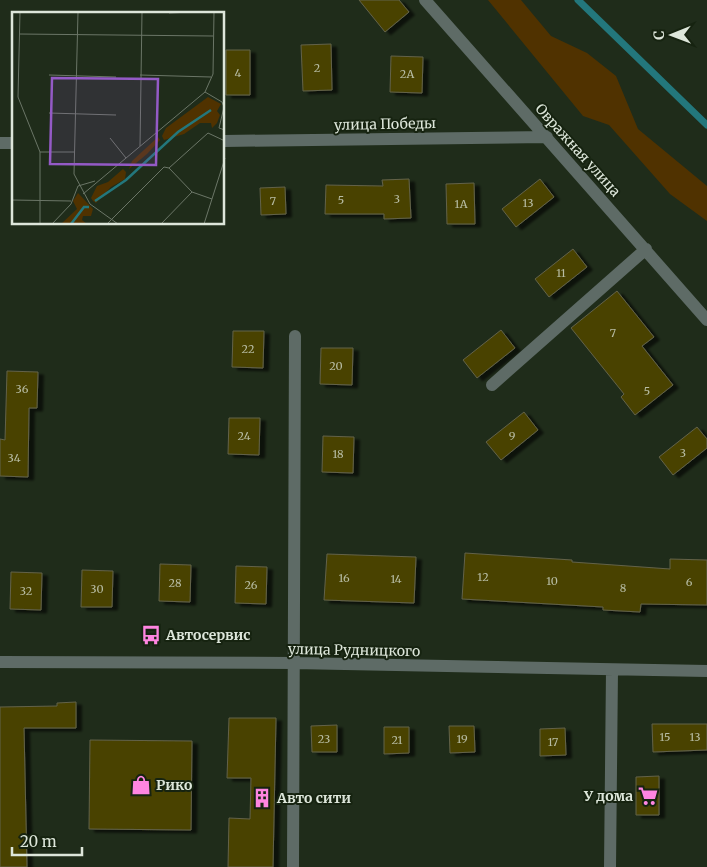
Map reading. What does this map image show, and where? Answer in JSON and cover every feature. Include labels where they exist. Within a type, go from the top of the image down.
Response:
[{"type":"street","name":"Овражная улица","points":[[426,0],[707,320]]},
{"type":"street","name":"улица Победы","points":[[225,141],[547,137]]},
{"type":"street","points":[[492,385],[646,249]]},
{"type":"street","points":[[293,867],[295,336]]},
{"type":"street","name":"улица Рудницкого","points":[[0,662],[294,663],[707,671]]},
{"type":"street","points":[[610,867],[612,670]]},
{"type":"shaded area","points":[[488,0],[521,0],[551,36],[587,53],[616,76],[638,129],[707,186],[707,221],[670,194],[609,125],[583,116]]},
{"type":"building","points":[[359,0],[399,0],[409,12],[385,32]]},
{"type":"building","points":[[331,44],[332,90],[303,91],[301,45]]},
{"type":"building","points":[[226,50],[250,50],[250,95],[226,95]]},
{"type":"building","points":[[391,56],[423,57],[422,93],[390,92]]},
{"type":"building","points":[[409,179],[411,218],[384,219],[384,214],[325,214],[326,185],[383,186],[382,180]]},
{"type":"building","points":[[540,179],[554,197],[516,227],[502,209]]},
{"type":"building","points":[[474,183],[475,224],[447,224],[446,184]]},
{"type":"building","points":[[285,187],[286,214],[261,215],[260,188]]},
{"type":"building","points":[[573,249],[587,267],[549,297],[535,279]]},
{"type":"building","points":[[617,291],[654,337],[642,346],[673,385],[635,415],[621,397],[624,394],[571,328]]},
{"type":"building","points":[[501,330],[515,348],[477,378],[463,360]]},
{"type":"building","points":[[233,331],[264,331],[263,368],[232,367]]},
{"type":"building","points":[[321,348],[353,348],[352,385],[320,384]]},
{"type":"building","points":[[7,371],[38,372],[37,408],[29,408],[28,477],[0,476],[0,439],[5,440]]},
{"type":"building","points":[[524,412],[538,430],[501,460],[486,442]]},
{"type":"building","points":[[229,418],[260,418],[259,455],[228,454]]},
{"type":"building","points":[[697,427],[707,439],[707,448],[673,475],[659,457]]},
{"type":"building","points":[[323,436],[354,437],[353,473],[322,472]]},
{"type":"building","points":[[465,553],[670,569],[670,559],[707,560],[707,605],[641,604],[640,612],[603,610],[603,607],[462,599]]},
{"type":"building","points":[[327,554],[416,557],[414,603],[324,600]]},
{"type":"building","points":[[160,564],[191,565],[190,602],[159,601]]},
{"type":"building","points":[[236,566],[267,567],[266,604],[235,603]]},
{"type":"building","points":[[82,570],[113,571],[112,607],[81,607]]},
{"type":"building","points":[[11,572],[42,573],[41,610],[10,609]]},
{"type":"building","points":[[76,702],[76,728],[24,728],[27,867],[0,867],[0,707],[57,706],[57,703]]},
{"type":"building","name":"Авто сити","points":[[229,718],[276,718],[273,867],[228,867],[229,818],[250,819],[251,778],[227,778]]},
{"type":"building","points":[[652,724],[707,724],[707,750],[653,752]]},
{"type":"building","points":[[337,725],[337,752],[312,752],[311,726]]},
{"type":"building","points":[[449,726],[474,726],[475,752],[450,753]]},
{"type":"building","points":[[384,727],[409,727],[409,753],[384,754]]},
{"type":"building","points":[[565,728],[566,755],[540,756],[540,729]]},
{"type":"building","name":"Рико","points":[[90,740],[192,741],[191,830],[89,829]]},
{"type":"building","name":"У дома","points":[[659,776],[659,815],[636,815],[636,777]]},
{"type":"waterway","points":[[578,0],[707,125]]},
{"type":"place","name":"Автосервис","points":[[151,635]]},
{"type":"place","name":"Рико","points":[[141,785]]},
{"type":"place","name":"У дома","points":[[648,796]]},
{"type":"place","name":"Авто сити","points":[[262,798]]}]
